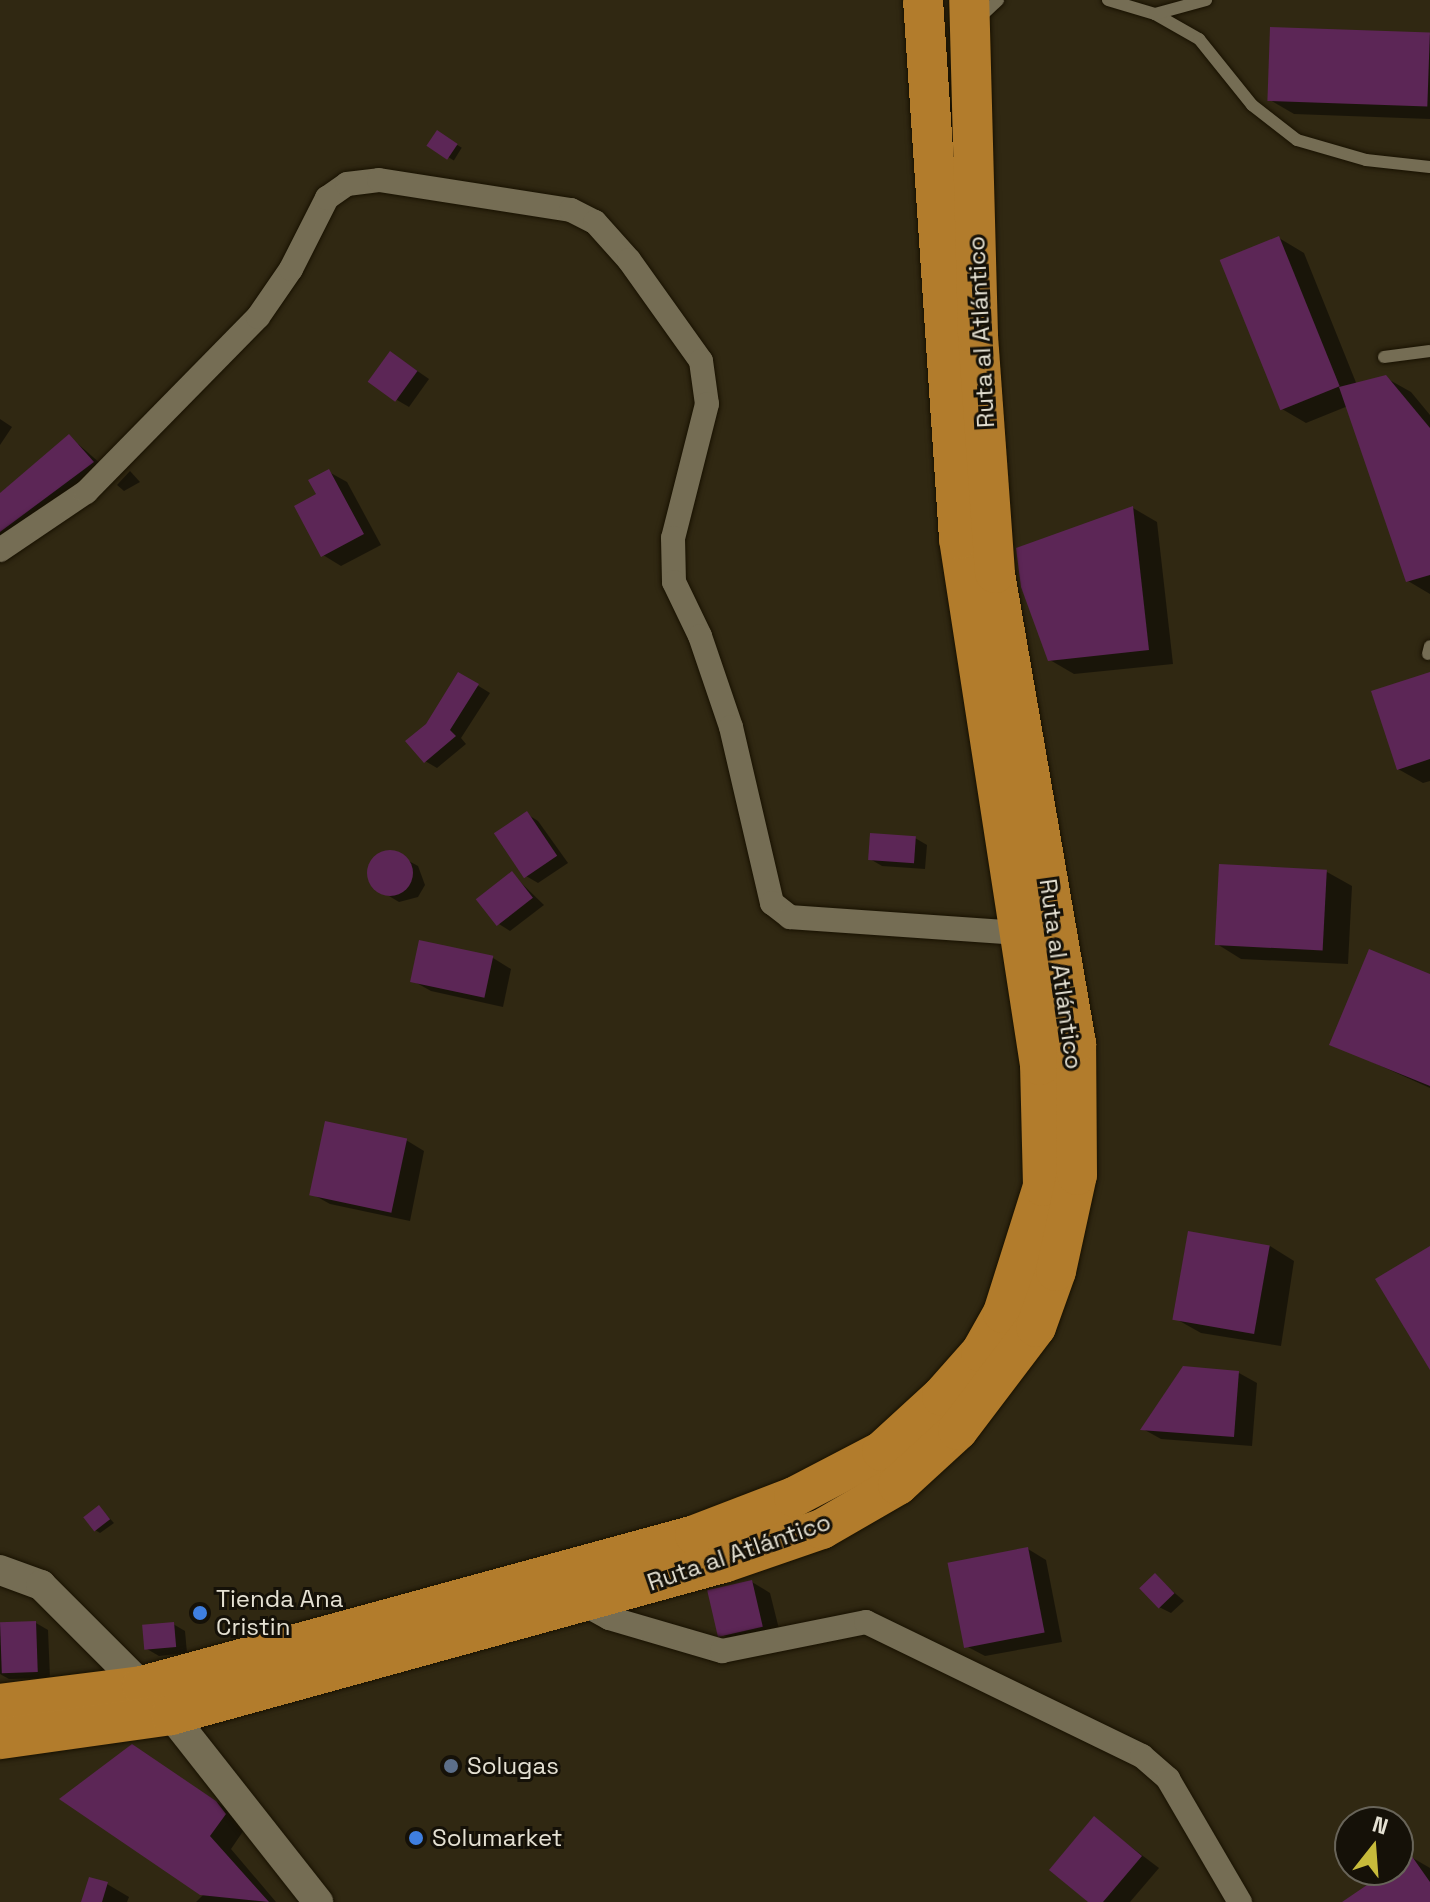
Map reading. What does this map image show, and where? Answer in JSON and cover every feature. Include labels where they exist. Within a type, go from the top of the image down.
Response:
[{"type":"highway","name":"Ruta al Atlántico","points":[[0,1704],[142,1686],[695,1535],[794,1497],[882,1451],[942,1396],[981,1352],[1003,1313],[1026,1251],[1043,1171],[1040,1065],[959,539],[923,0]]},
{"type":"highway","points":[[939,0],[943,49],[952,52],[979,9]]},
{"type":"highway","name":"Ruta al Atlántico","points":[[0,1739],[171,1715],[582,1603],[822,1529],[898,1485],[958,1430],[997,1385],[1036,1327],[1056,1271],[1077,1175],[1076,1043],[995,573],[978,335],[979,9]]},
{"type":"street","points":[[0,550],[86,492],[258,317],[291,269],[327,198],[347,184],[379,180],[571,210],[595,222],[629,260],[701,361],[707,404],[673,538],[674,582],[700,636],[731,727],[772,903],[790,917],[1021,933]]},
{"type":"street","points":[[0,1570],[41,1585],[171,1715],[318,1902]]},
{"type":"street","points":[[582,1603],[609,1618],[722,1651],[866,1622],[1142,1756],[1168,1779],[1240,1902]]},
{"type":"lane","points":[[1108,0],[1155,14],[1199,39],[1252,105],[1297,140],[1366,160],[1430,167]]},
{"type":"lane","points":[[1155,14],[1206,0]]},
{"type":"lane","points":[[1384,357],[1430,351]]},
{"type":"building","points":[[1270,27],[1430,33],[1427,107],[1267,101]]},
{"type":"building","points":[[437,130],[458,144],[447,160],[426,146]]},
{"type":"building","points":[[1279,236],[1340,386],[1280,410],[1220,260]]},
{"type":"building","points":[[390,351],[418,371],[395,402],[368,382]]},
{"type":"building","points":[[1386,375],[1430,428],[1430,575],[1406,582],[1339,387]]},
{"type":"building","points":[[69,434],[94,462],[0,532],[0,493]]},
{"type":"building","points":[[329,469],[364,534],[321,557],[294,506],[316,494],[308,480]]},
{"type":"building","points":[[1133,506],[1149,650],[1048,661],[1021,587],[1016,548]]},
{"type":"building","points":[[458,672],[479,684],[450,730],[456,736],[424,763],[405,741],[426,724]]},
{"type":"building","points":[[1430,672],[1430,759],[1397,770],[1371,691]]},
{"type":"building","points":[[527,811],[557,856],[524,878],[494,833]]},
{"type":"building","points":[[870,833],[916,836],[914,863],[868,860]]},
{"type":"building","points":[[390,850],[406,857],[413,873],[406,889],[390,896],[374,889],[367,873],[374,857]]},
{"type":"building","points":[[1219,864],[1327,870],[1323,951],[1215,945]]},
{"type":"building","points":[[512,871],[533,898],[497,926],[476,899]]},
{"type":"building","points":[[419,940],[493,956],[484,998],[410,982]]},
{"type":"building","points":[[1369,949],[1430,974],[1430,1086],[1329,1045]]},
{"type":"building","points":[[325,1121],[407,1138],[391,1213],[309,1195]]},
{"type":"building","points":[[1188,1231],[1270,1245],[1254,1334],[1172,1320]]},
{"type":"building","points":[[1430,1246],[1430,1370],[1375,1279]]},
{"type":"building","points":[[1183,1366],[1239,1371],[1234,1437],[1140,1430]]},
{"type":"building","points":[[99,1505],[110,1519],[94,1531],[83,1517]]},
{"type":"building","points":[[1028,1547],[1045,1632],[964,1648],[948,1563]]},
{"type":"building","points":[[1155,1573],[1174,1593],[1159,1608],[1139,1588]]},
{"type":"building","points":[[752,1580],[763,1627],[718,1637],[707,1590]]},
{"type":"building","points":[[36,1621],[38,1672],[2,1673],[0,1622]]},
{"type":"building","points":[[174,1622],[176,1647],[144,1650],[142,1625]]},
{"type":"building","points":[[132,1744],[216,1801],[226,1814],[210,1836],[269,1902],[200,1895],[59,1799]]},
{"type":"building","points":[[1094,1816],[1142,1856],[1103,1902],[1088,1902],[1049,1870]]},
{"type":"building","points":[[1414,1859],[1430,1882],[1430,1902],[1342,1902],[1366,1886],[1414,1886]]},
{"type":"building","points":[[89,1877],[108,1882],[102,1902],[81,1902]]},
{"type":"place","name":"Tienda Ana Cristin","points":[[200,1613]]},
{"type":"place","name":"Solugas","points":[[451,1766]]},
{"type":"place","name":"Solumarket","points":[[416,1838]]}]
